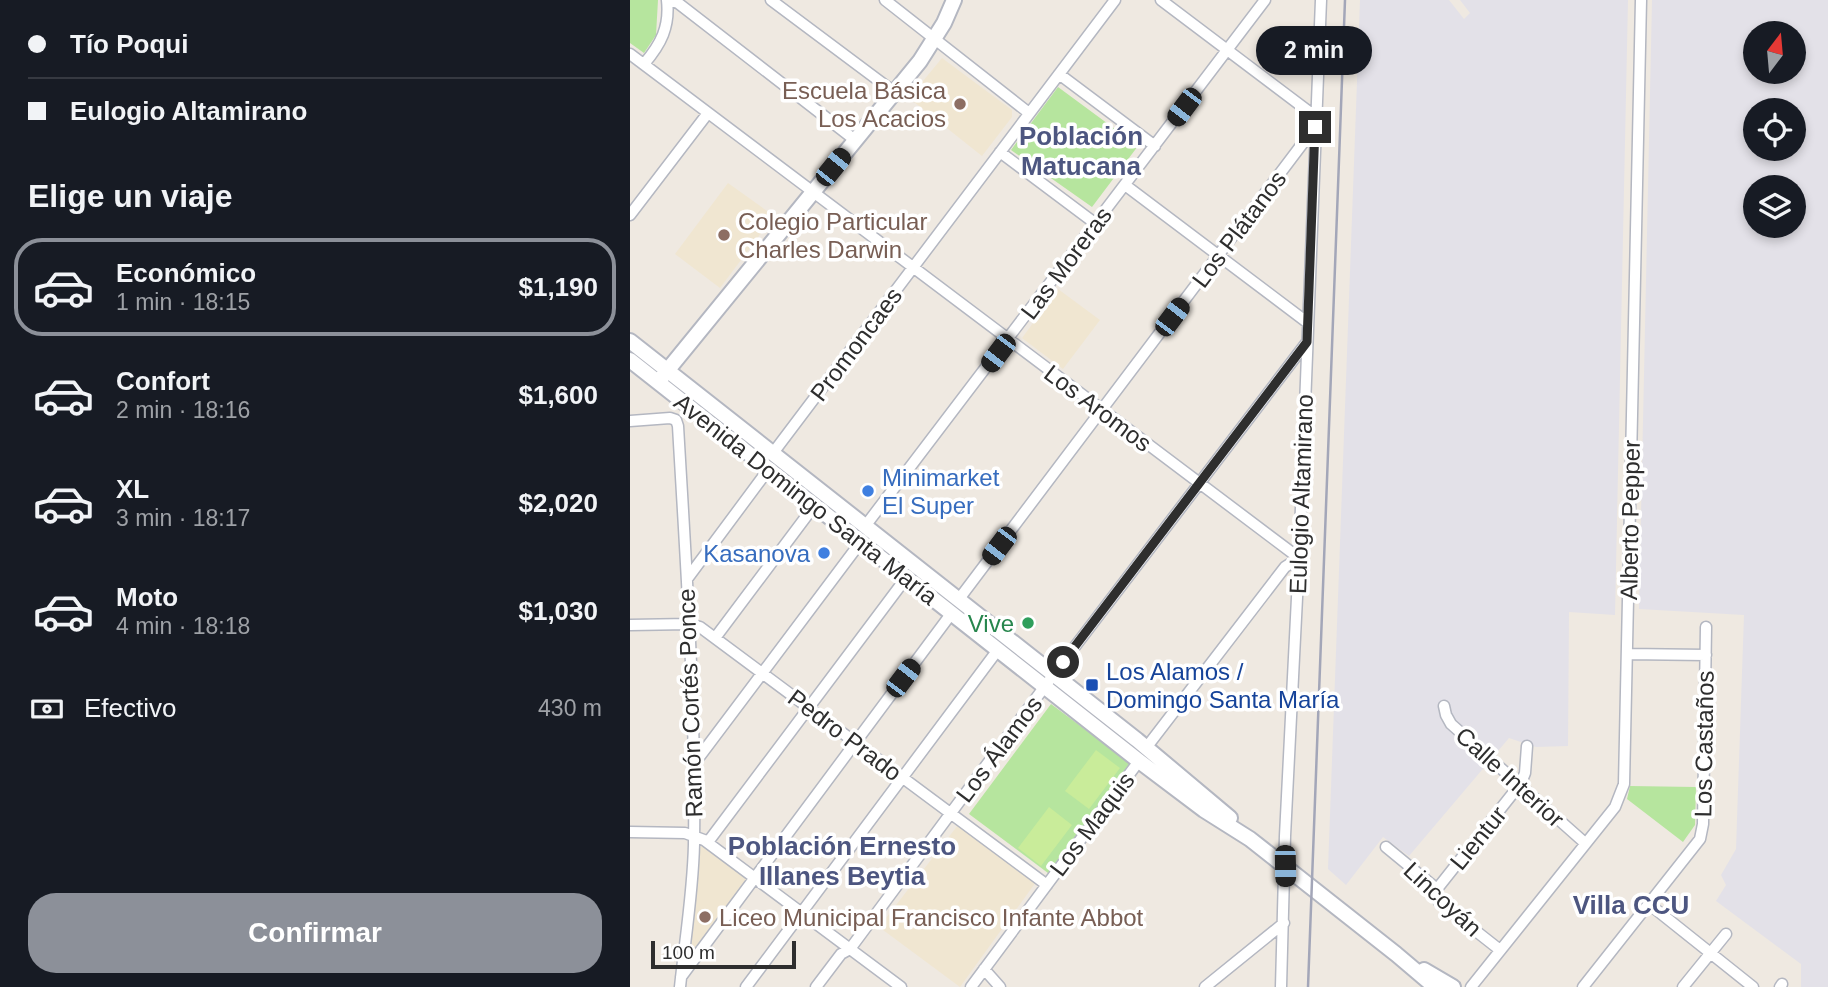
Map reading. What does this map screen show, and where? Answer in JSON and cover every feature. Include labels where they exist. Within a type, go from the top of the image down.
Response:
[{"type":"main road","points":[[663,376],[894,92],[935,39],[954,0]]},
{"type":"main road","name":"Avenida Domingo Santa María","points":[[630,341],[663,376],[768,470],[1139,761],[1285,866],[1435,987]]},
{"type":"main road","name":"Avenida Domingo Santa María","points":[[632,363],[663,376],[773,453],[1146,748],[1208,799],[1250,839]]},
{"type":"main road","name":"Avenida Domingo Santa María","points":[[1396,954],[1453,987]]},
{"type":"street","points":[[644,64],[658,47],[664,33],[668,0],[678,3],[855,140]]},
{"type":"street","points":[[771,0],[894,92]]},
{"type":"street","points":[[885,0],[1029,113]]},
{"type":"street","name":"Promoncaes","points":[[773,453],[1115,0]]},
{"type":"street","points":[[1161,0],[1315,122]]},
{"type":"street","name":"Las Moreras","points":[[866,526],[1265,0]]},
{"type":"street","name":"Eulogio Altamirano","points":[[1281,987],[1321,0]]},
{"type":"street","name":"Alberto Pepper","points":[[1471,987],[1618,802],[1624,785],[1641,0]]},
{"type":"street","name":"Los Aromos","points":[[630,54],[1299,558]]},
{"type":"street","points":[[1059,74],[1155,146]]},
{"type":"street","points":[[630,215],[708,113]]},
{"type":"street","name":"Los Plátanos","points":[[959,598],[1218,256],[1315,122]]},
{"type":"street","points":[[1000,152],[1096,224]]},
{"type":"street","points":[[1125,185],[1308,323]]},
{"type":"street","name":"Los Álamos","points":[[816,987],[841,954],[850,949],[1044,687],[1307,342]]},
{"type":"street","name":"Ramón Cortés Ponce","points":[[630,421],[670,418],[676,420],[678,426],[689,624],[694,835],[680,982]]},
{"type":"street","points":[[687,579],[768,470]]},
{"type":"street","points":[[715,638],[814,506]]},
{"type":"street","points":[[693,764],[860,543]]},
{"type":"street","name":"Los Maquis","points":[[1146,748],[1286,566],[1299,558]]},
{"type":"street","points":[[708,842],[906,578]]},
{"type":"street","points":[[680,982],[951,614]]},
{"type":"street","name":"Pedro Prado","points":[[630,625],[689,624],[700,627],[1047,885]]},
{"type":"street","name":"Los Castaños","points":[[1583,987],[1693,850],[1702,831],[1706,627]]},
{"type":"street","points":[[746,987],[997,651]]},
{"type":"street","points":[[1627,654],[1706,655]]},
{"type":"street","name":"Calle Interior","points":[[1444,706],[1451,724],[1586,843]]},
{"type":"street","name":"Lientur","points":[[1437,888],[1519,786],[1525,773],[1527,747]]},
{"type":"street","name":"Los Maquis","points":[[971,987],[1139,761]]},
{"type":"street","points":[[630,832],[694,835],[708,842],[895,985]]},
{"type":"street","name":"Lincoyán","points":[[1385,847],[1437,888],[1436,895],[1440,902],[1500,950]]},
{"type":"street","points":[[1650,904],[1753,987]]},
{"type":"street","points":[[1205,987],[1284,923]]},
{"type":"street","points":[[1683,987],[1726,934]]},
{"type":"street","points":[[984,969],[1000,987]]},
{"type":"shaded area","points":[[1360,0],[1449,0],[1464,19],[1470,13],[1460,0],[1628,0],[1615,615],[1569,612],[1568,746],[1536,747],[1509,738],[1409,856],[1383,837],[1346,885],[1328,869]]},
{"type":"shaded area","points":[[1652,0],[1828,0],[1828,987],[1801,987],[1801,964],[1716,901],[1726,885],[1721,875],[1736,849],[1744,615],[1639,609]]},
{"type":"shaded area","name":"Escuela Básica Los Acacios","points":[[942,58],[1012,110],[1012,117],[982,156],[909,98]]},
{"type":"shaded area","name":"Colegio Particular Charles Darwin","points":[[728,183],[774,216],[720,288],[675,254]]},
{"type":"shaded area","points":[[1058,289],[1100,320],[1063,369],[1022,338]]},
{"type":"shaded area","points":[[958,825],[1036,882],[960,987],[879,927]]},
{"type":"shaded area","name":"Liceo Municipal Francisco Infante Abbot","points":[[701,845],[747,878],[689,956],[699,857]]},
{"type":"green space","points":[[630,0],[658,0],[656,35],[644,53],[630,43]]},
{"type":"green space","points":[[1058,87],[1138,146],[1092,207],[1011,150]]},
{"type":"green space","points":[[1051,704],[1130,763],[1048,873],[969,814]]},
{"type":"green space","points":[[1096,750],[1120,768],[1089,809],[1065,791]]},
{"type":"green space","points":[[1630,786],[1696,787],[1695,825],[1683,842],[1627,799]]},
{"type":"green space","points":[[1049,807],[1072,825],[1041,866],[1018,848]]},
{"type":"railway","points":[[1308,987],[1345,0]]},
{"type":"place","name":"Escuela Básica Los Acacios","points":[[960,104]]},
{"type":"place","name":"Colegio Particular Charles Darwin","points":[[724,235]]},
{"type":"place","name":"Minimarket El Super","points":[[868,491]]},
{"type":"place","name":"Kasanova","points":[[824,553]]},
{"type":"place","name":"Vive","points":[[1028,623]]},
{"type":"place","name":"Los Alamos / Domingo Santa María","points":[[1092,685]]},
{"type":"place","name":"Liceo Municipal Francisco Infante Abbot","points":[[705,917]]},
{"type":"district","name":"Población Matucana","points":[[1081,151]]},
{"type":"district","name":"Población Ernesto Illanes Beytia","points":[[842,861]]},
{"type":"district","name":"Villa CCU","points":[[1631,905]]},
{"type":"route","points":[[1063,662],[1307,342],[1315,127]]}]
